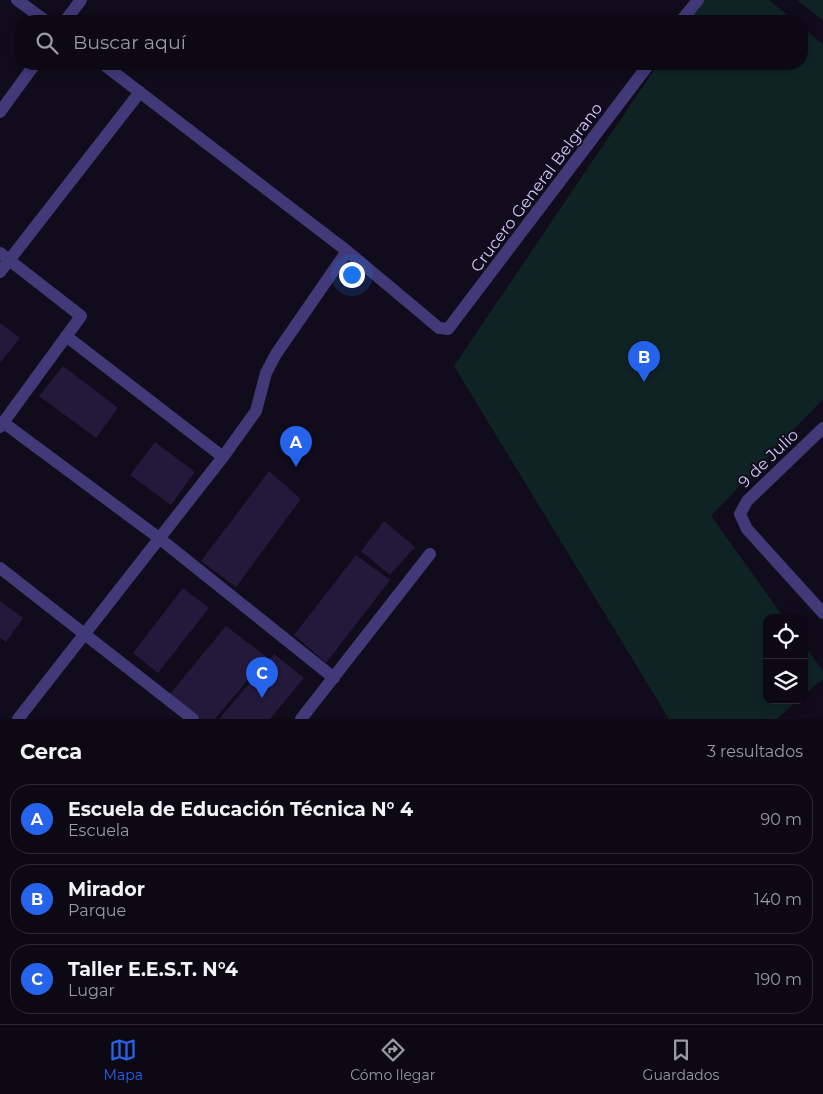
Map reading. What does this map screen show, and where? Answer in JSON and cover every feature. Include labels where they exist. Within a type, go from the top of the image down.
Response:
[{"type":"street","points":[[18,0],[38,15]]},
{"type":"street","points":[[70,15],[81,0]]},
{"type":"street","points":[[686,15],[698,0]]},
{"type":"street","points":[[0,112],[31,70]]},
{"type":"street","points":[[18,719],[256,411],[266,373],[276,354],[347,252],[111,70]]},
{"type":"street","name":"Crucero General Belgrano","points":[[347,252],[438,328],[448,329],[644,70]]},
{"type":"street","points":[[0,272],[5,257],[140,92]]},
{"type":"street","points":[[5,257],[81,316],[2,425],[159,538],[334,678]]},
{"type":"street","points":[[66,336],[223,456]]},
{"type":"street","name":"9 de Julio","points":[[823,428],[746,501],[740,514],[747,529],[823,612]]},
{"type":"street","points":[[302,719],[430,554]]},
{"type":"street","points":[[0,568],[193,719]]},
{"type":"green space","points":[[701,0],[769,0],[788,15],[690,15]]},
{"type":"green space","points":[[797,0],[823,0],[823,20]]},
{"type":"green space","points":[[808,32],[823,44],[823,399],[711,516],[781,614],[763,614],[763,704],[794,704],[777,719],[669,719],[454,366],[654,70],[808,70]]},
{"type":"green space","points":[[808,650],[823,671],[823,679],[808,692]]},
{"type":"building","points":[[0,323],[20,338],[0,363]]},
{"type":"building","points":[[63,366],[118,408],[96,438],[39,396]]},
{"type":"building","points":[[155,442],[195,472],[171,505],[130,475]]},
{"type":"building","points":[[269,471],[301,499],[236,587],[201,561]]},
{"type":"building","points":[[384,521],[415,547],[390,575],[361,551]]},
{"type":"building","points":[[356,555],[390,580],[326,663],[294,635]]},
{"type":"building","points":[[183,588],[209,608],[158,673],[133,653]]},
{"type":"building","points":[[0,601],[23,618],[6,642],[0,638]]},
{"type":"building","points":[[226,626],[267,657],[215,719],[201,719],[169,695]]},
{"type":"building","points":[[274,654],[304,678],[270,719],[219,719]]},
{"type":"place","name":"Mirador","points":[[644,382]]},
{"type":"place","name":"Escuela de Educación Técnica N° 4","points":[[296,467]]},
{"type":"place","name":"Taller E.E.S.T. N°4","points":[[262,698]]}]
